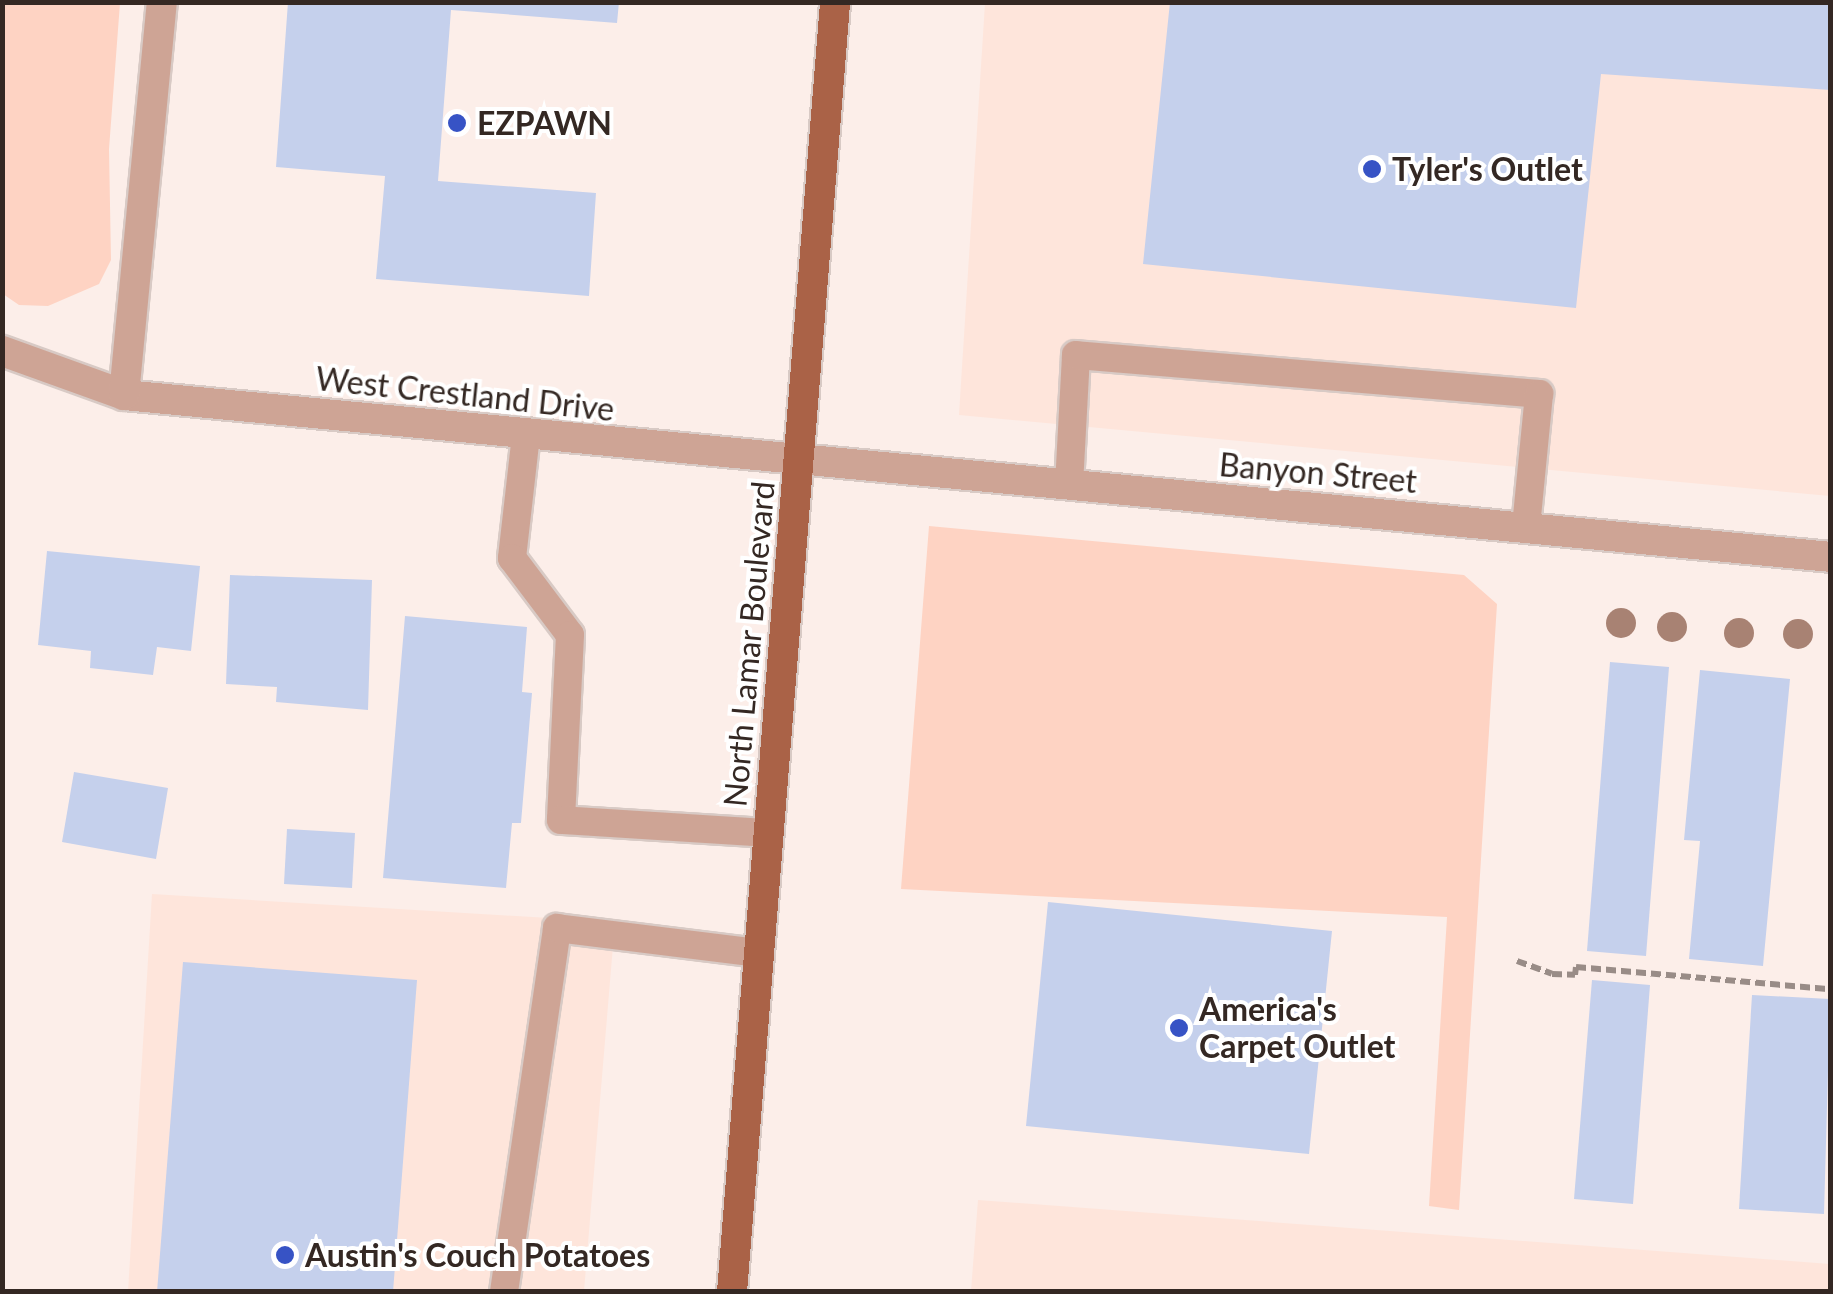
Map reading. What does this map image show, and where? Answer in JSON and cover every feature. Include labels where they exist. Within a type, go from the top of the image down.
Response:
[{"type":"main road","name":"North Lamar Boulevard","points":[[732,1292],[835,2]]},
{"type":"street","points":[[124,395],[162,2]]},
{"type":"street","name":"West Crestland Drive","points":[[2,350],[124,395],[799,461]]},
{"type":"street","name":"Banyon Street","points":[[799,461],[1830,557]]},
{"type":"lane","points":[[1069,485],[1076,355],[1538,394],[1526,527]]},
{"type":"lane","points":[[526,435],[512,558],[570,636],[561,820],[768,834]]},
{"type":"lane","points":[[504,1292],[557,928],[759,953]]},
{"type":"path","points":[[1516,961],[1552,974],[1574,975],[1576,966],[1830,989]]},
{"type":"shaded area","points":[[3,2],[120,3],[109,149],[111,260],[99,284],[48,306],[19,305],[3,294]]},
{"type":"shaded area","points":[[985,3],[1830,3],[1830,496],[959,415]]},
{"type":"shaded area","points":[[929,526],[1464,575],[1497,604],[1459,1210],[1429,1206],[1447,917],[901,889]]},
{"type":"shaded area","points":[[152,894],[615,922],[584,1291],[128,1292]]},
{"type":"shaded area","points":[[978,1200],[1830,1264],[1830,1291],[971,1291]]},
{"type":"building","points":[[288,2],[619,2],[617,23],[451,10],[438,181],[596,193],[589,296],[376,279],[385,176],[276,167]]},
{"type":"building","name":"Tyler's Outlet","points":[[1170,2],[1830,2],[1830,90],[1601,74],[1576,308],[1143,264]]},
{"type":"building","points":[[47,551],[200,566],[191,651],[157,647],[153,675],[90,668],[91,651],[38,645]]},
{"type":"building","points":[[230,575],[372,580],[368,710],[276,702],[277,687],[226,684]]},
{"type":"building","points":[[405,616],[527,627],[522,692],[532,693],[521,823],[512,823],[506,888],[383,878]]},
{"type":"building","points":[[1610,662],[1669,667],[1646,956],[1587,951]]},
{"type":"building","points":[[1700,670],[1790,679],[1763,966],[1689,959],[1700,841],[1684,840]]},
{"type":"building","points":[[74,772],[168,788],[156,859],[62,842]]},
{"type":"building","points":[[287,829],[355,833],[352,888],[284,884]]},
{"type":"building","name":"America's Carpet Outlet","points":[[1048,902],[1332,931],[1309,1154],[1026,1126]]},
{"type":"building","points":[[183,962],[417,980],[393,1292],[157,1292]]},
{"type":"building","points":[[1592,980],[1650,985],[1633,1204],[1574,1199]]},
{"type":"building","points":[[1752,995],[1830,999],[1824,1214],[1739,1209]]},
{"type":"place","name":"EZPAWN","points":[[457,123]]},
{"type":"place","name":"Tyler's Outlet","points":[[1372,169]]},
{"type":"place","name":"America's Carpet Outlet","points":[[1179,1028]]},
{"type":"place","name":"Austin's Couch Potatoes","points":[[285,1255]]}]
